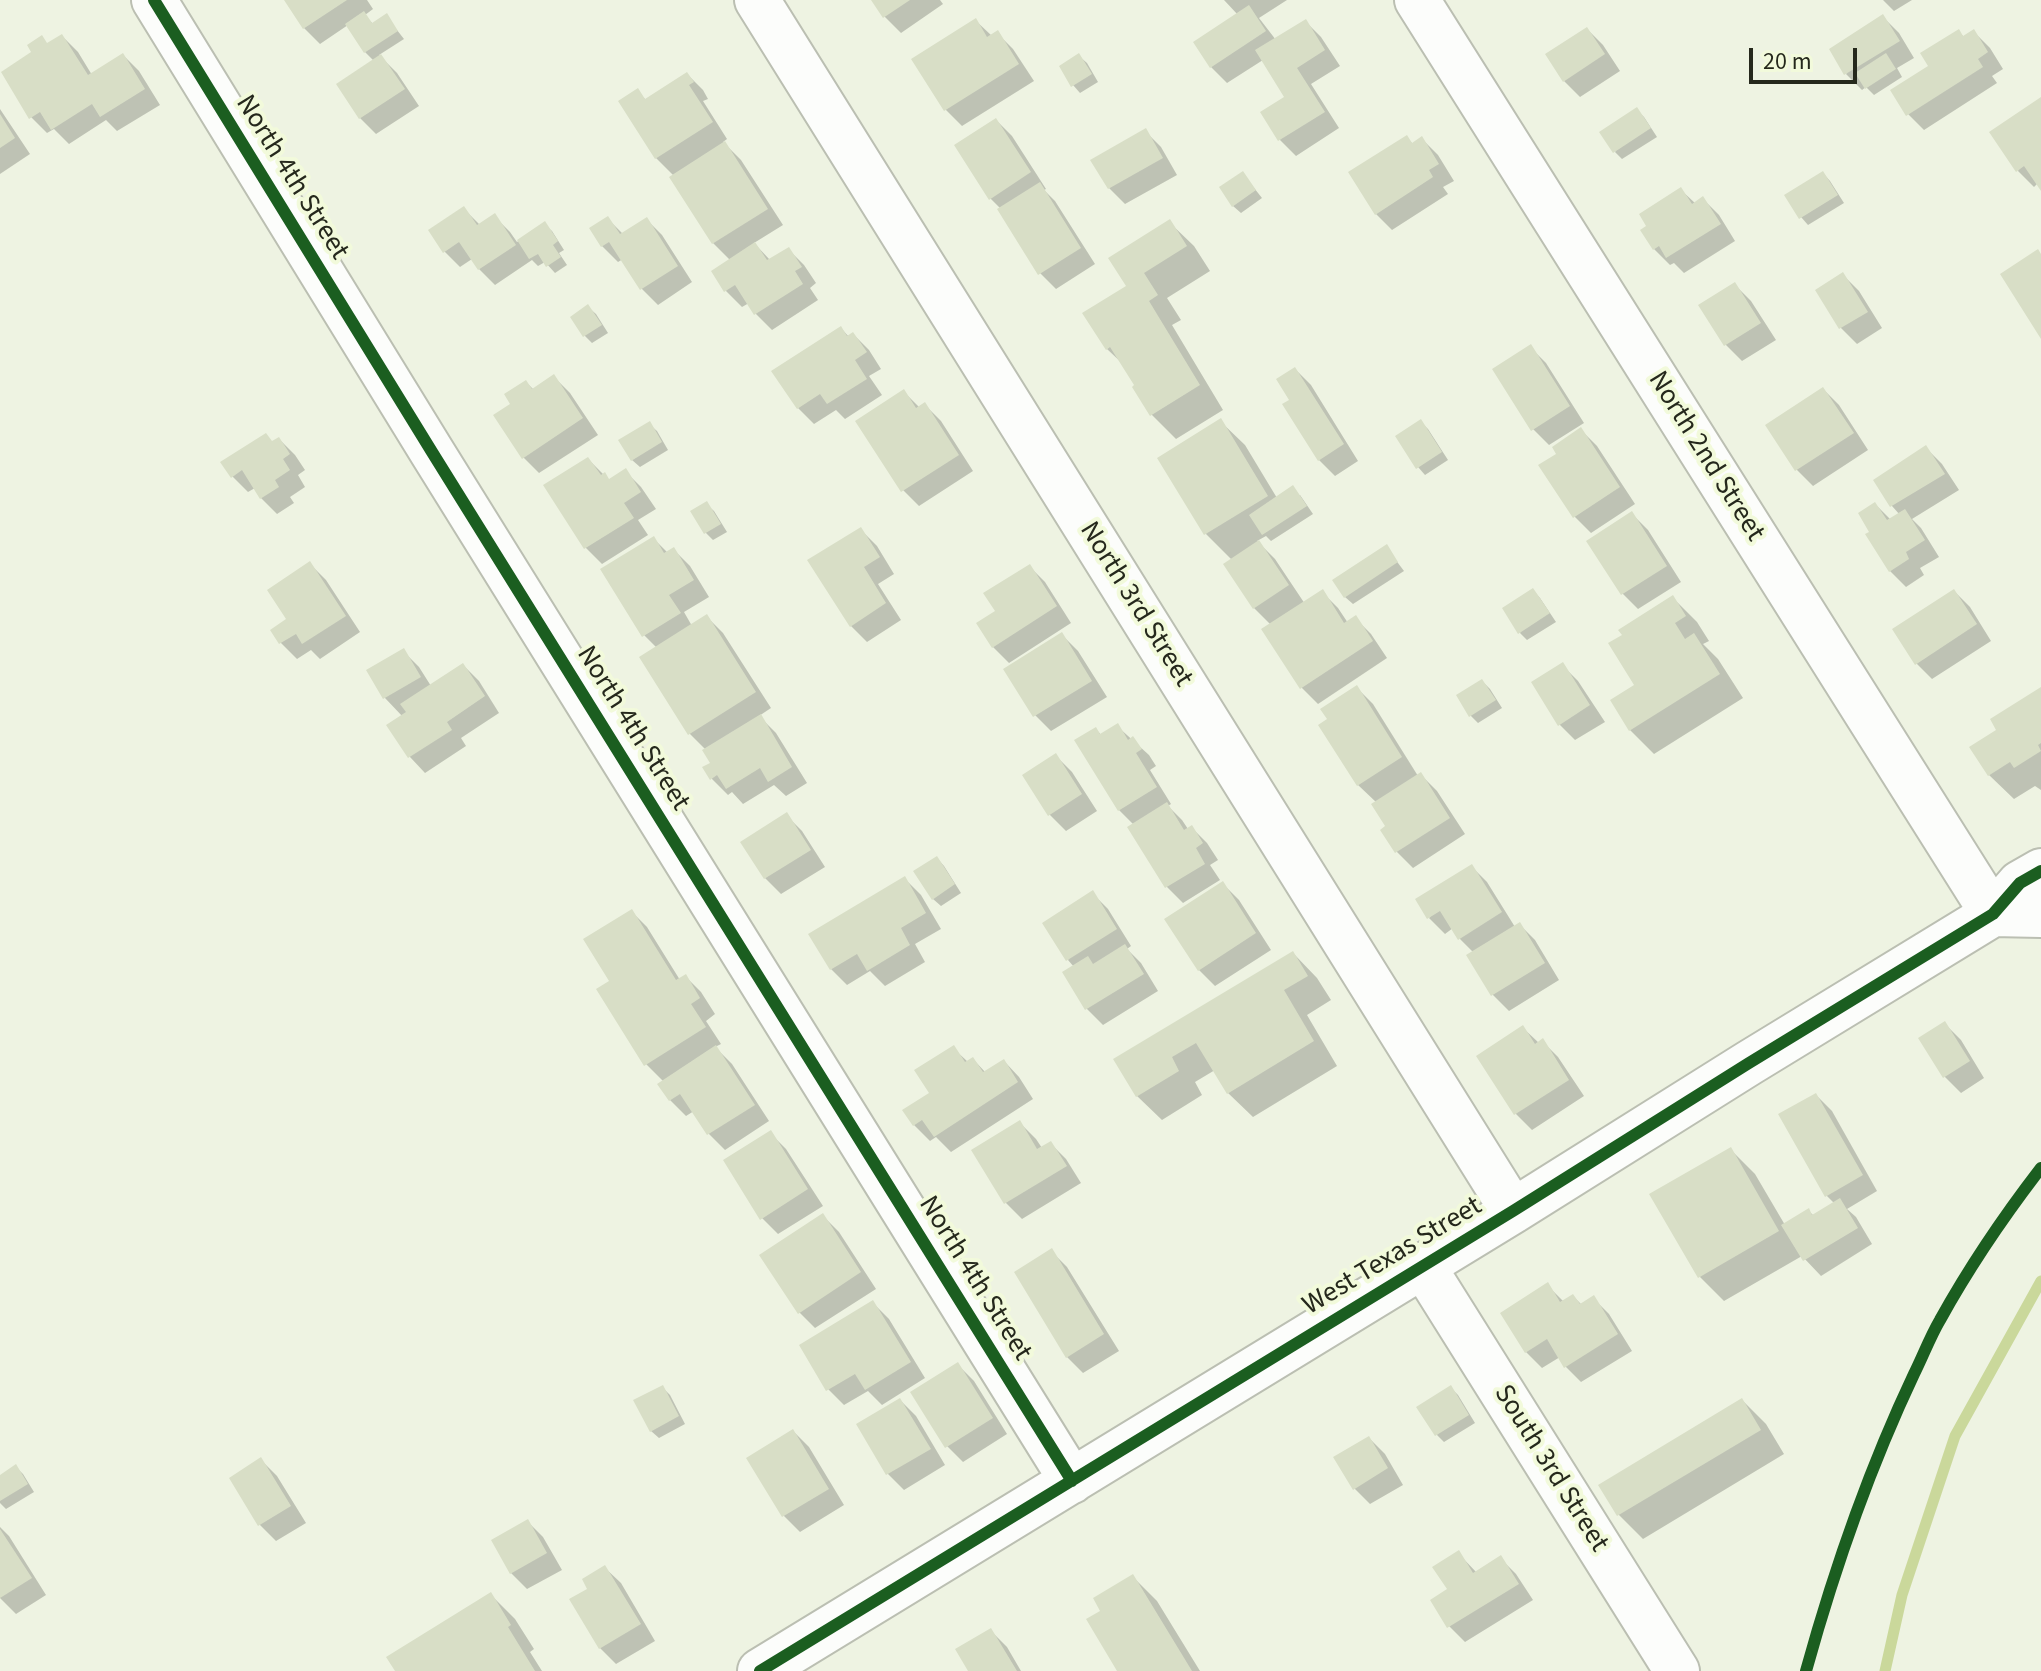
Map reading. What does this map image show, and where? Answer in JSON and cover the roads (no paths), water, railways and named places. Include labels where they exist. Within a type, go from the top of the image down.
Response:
[{"type":"street","name":"North 4th Street","points":[[154,0],[1072,1481]]},
{"type":"street","name":"North 3rd Street","points":[[757,0],[1513,1211]]},
{"type":"street","name":"North 2nd Street","points":[[1417,0],[1993,914]]},
{"type":"street","name":"West Texas Street","points":[[760,1671],[1993,914],[2020,883],[2041,871]]},
{"type":"street","points":[[1993,914],[2041,915]]},
{"type":"street","name":"South 3rd Street","points":[[1423,1266],[1677,1671]]},
{"type":"waterway","points":[[1885,1671],[1902,1595],[1955,1436],[2041,1281]]}]
